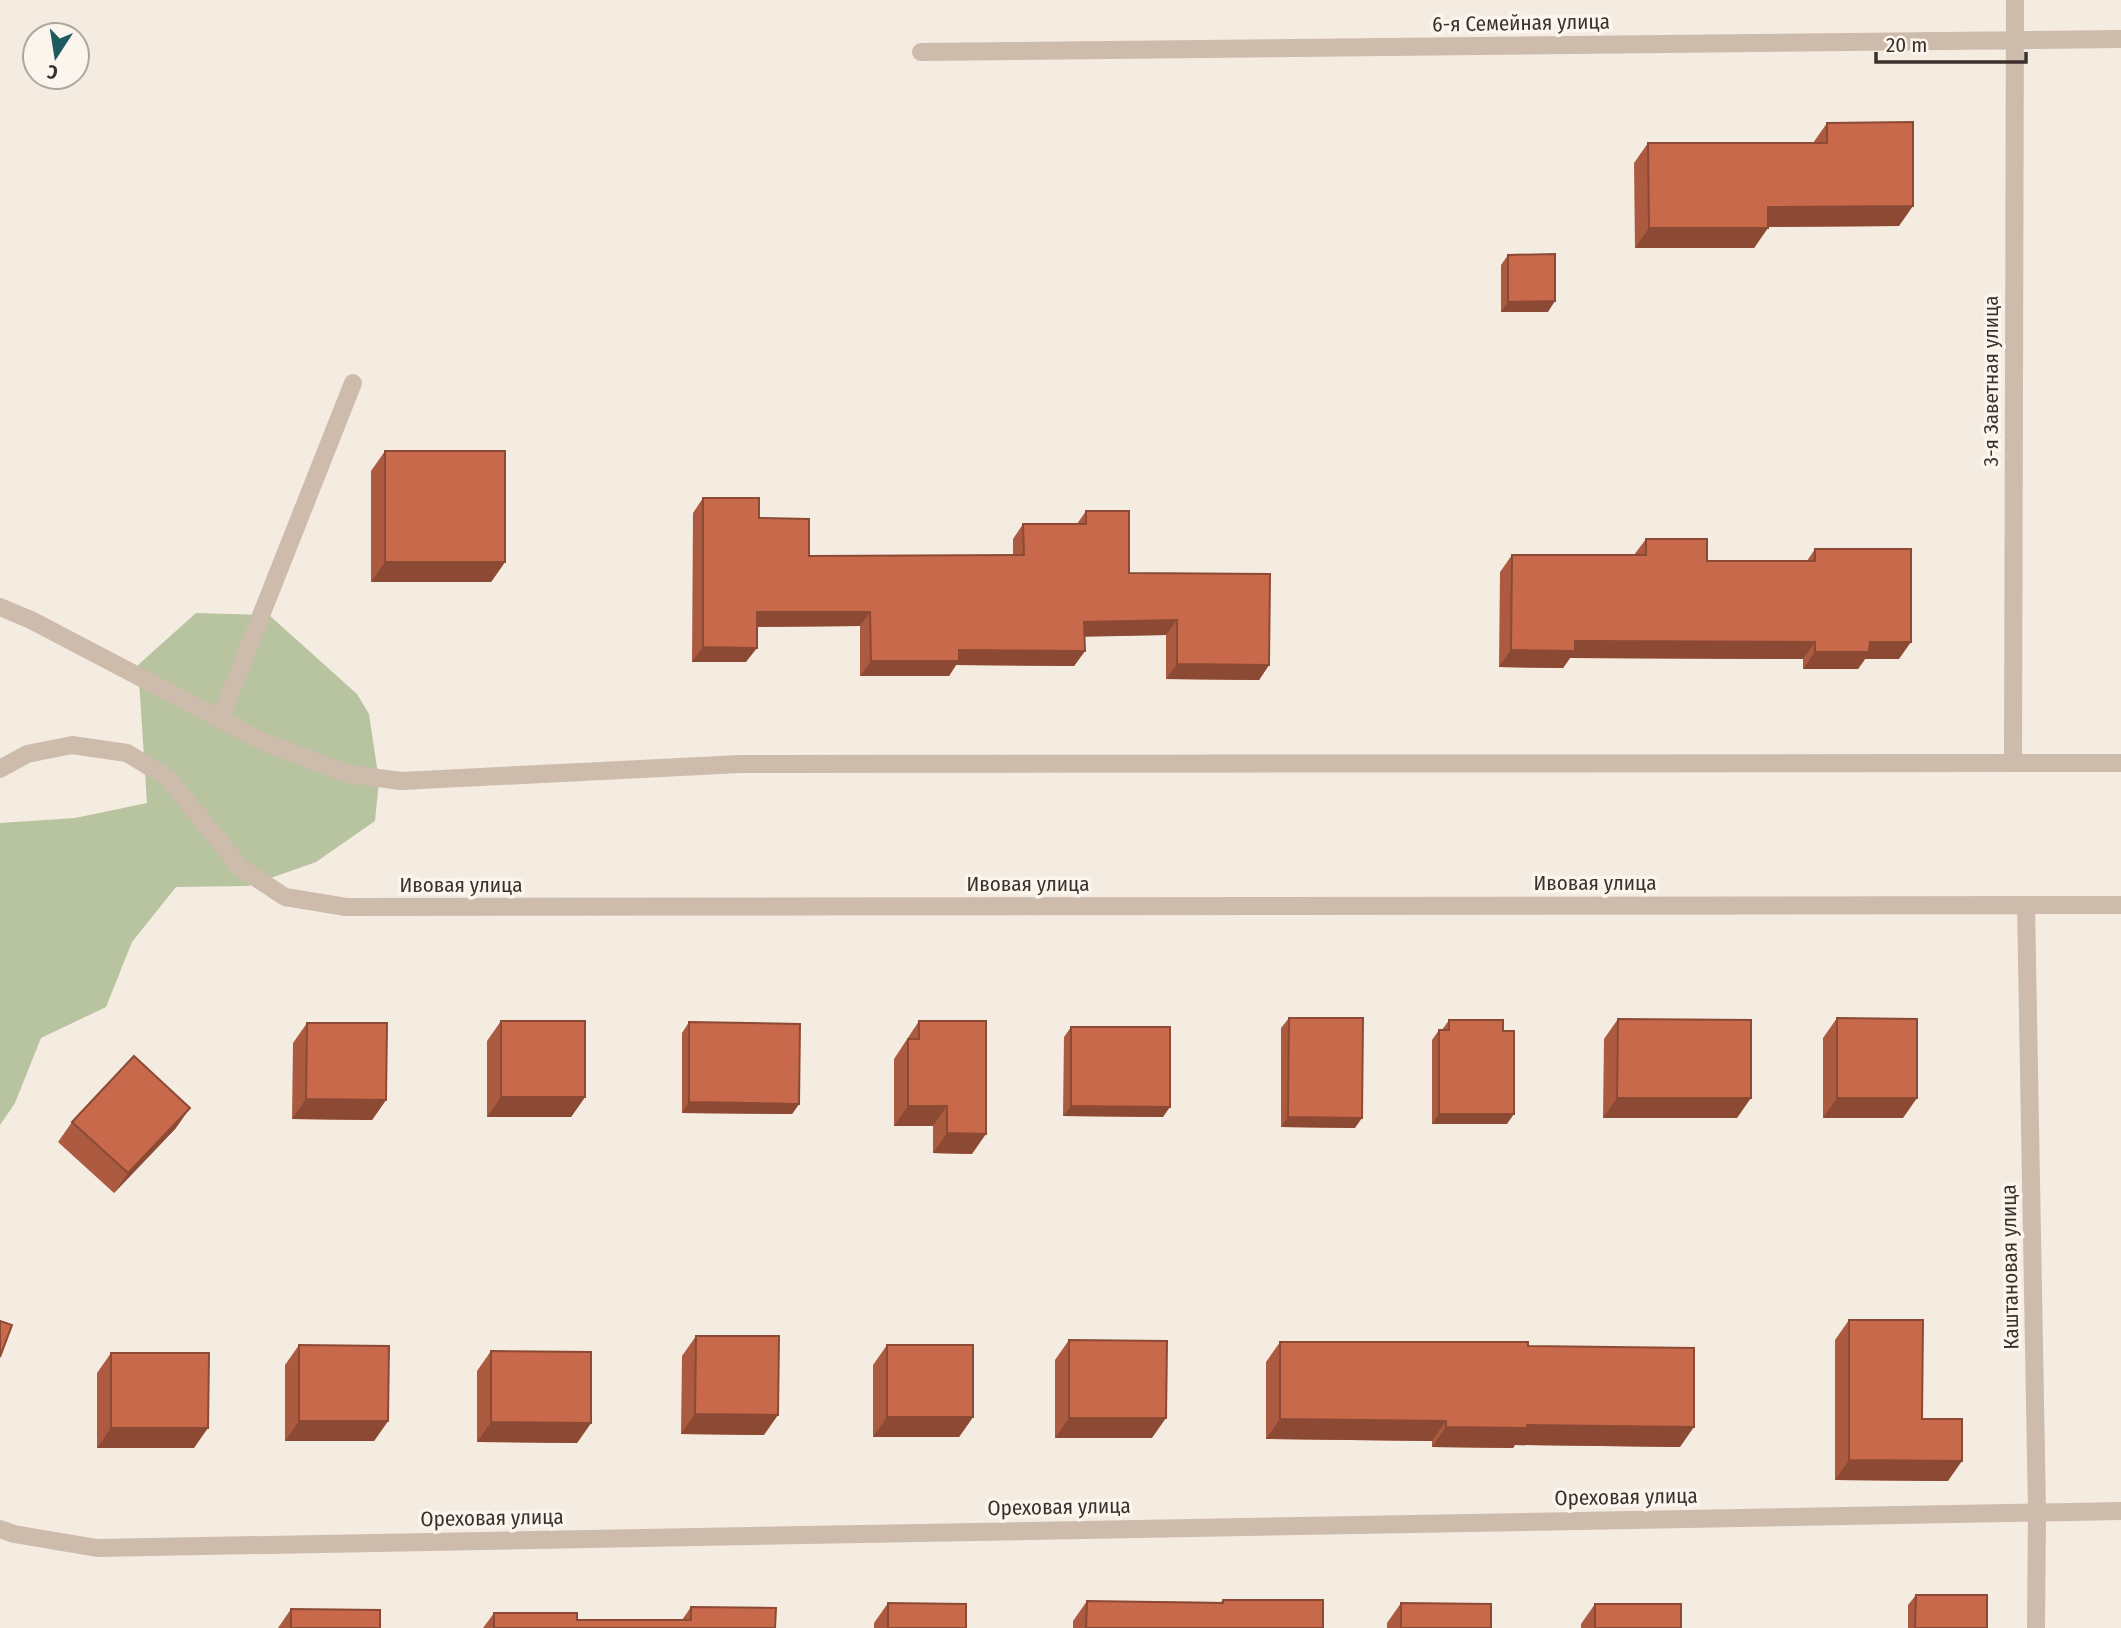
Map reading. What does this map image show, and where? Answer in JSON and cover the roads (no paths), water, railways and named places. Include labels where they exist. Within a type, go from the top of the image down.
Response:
[{"type":"street","name":"3-я Заветная улица","points":[[2013,763],[2015,0]]},
{"type":"street","name":"6-я Семейная улица","points":[[921,52],[2121,39]]},
{"type":"street","points":[[220,719],[353,383]]},
{"type":"street","points":[[0,607],[31,620],[264,742],[348,774],[401,781],[740,764],[2121,763]]},
{"type":"street","name":"Ивовая улица","points":[[0,769],[27,754],[72,745],[127,753],[168,778],[241,868],[285,897],[346,908],[2121,905]]},
{"type":"street","name":"Каштановая улица","points":[[2026,905],[2037,1512],[2036,1628]]},
{"type":"street","name":"Ореховая улица","points":[[0,1529],[13,1534],[97,1548],[2121,1511]]}]
